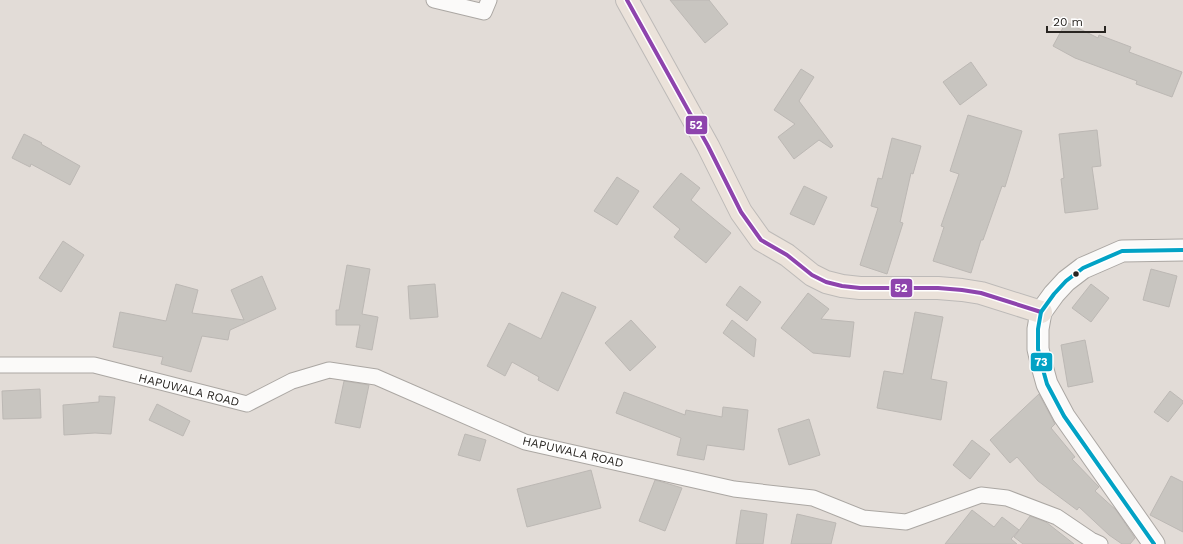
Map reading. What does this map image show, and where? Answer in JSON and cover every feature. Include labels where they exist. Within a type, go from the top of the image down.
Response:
[{"type":"main road","points":[[627,0],[708,146],[740,212],[760,240],[787,255],[812,275],[826,282],[860,288],[938,288],[962,290],[982,293],[1041,312]]},
{"type":"street","points":[[434,0],[484,12],[489,0]]},
{"type":"street","points":[[1154,544],[1064,416],[1047,384],[1038,349],[1038,329],[1041,312],[1054,294],[1066,281],[1083,268],[1122,251],[1183,250]]},
{"type":"street","name":"HAPUWALA ROAD","points":[[0,366],[94,366],[247,404],[292,381],[329,370],[376,377],[532,444],[734,489],[813,498],[863,518],[906,522],[981,495],[1007,498],[1057,517],[1091,540],[1100,544]]},
{"type":"building","points":[[670,0],[709,0],[728,24],[705,43]]},
{"type":"building","points":[[1066,22],[1098,38],[1099,35],[1131,47],[1129,52],[1182,72],[1172,97],[1136,84],[1137,81],[1075,58],[1053,46]]},
{"type":"building","points":[[971,62],[987,85],[960,105],[943,82]]},
{"type":"building","points":[[801,69],[814,77],[799,101],[833,146],[831,148],[819,140],[794,159],[778,137],[795,124],[774,110]]},
{"type":"building","points":[[968,115],[1022,131],[1005,187],[1002,186],[983,240],[981,240],[971,273],[933,261],[944,227],[941,226],[959,174],[950,171]]},
{"type":"building","points":[[1097,130],[1101,166],[1092,167],[1098,209],[1065,213],[1061,179],[1064,178],[1059,134]]},
{"type":"building","points":[[24,134],[80,166],[70,185],[31,164],[30,167],[12,158]]},
{"type":"building","points":[[892,138],[921,146],[913,174],[911,173],[900,222],[903,223],[887,274],[860,265],[878,208],[871,206],[878,178],[882,179]]},
{"type":"building","points":[[681,173],[700,188],[691,200],[731,233],[706,263],[674,237],[680,229],[653,207]]},
{"type":"building","points":[[617,177],[639,191],[617,225],[594,211]]},
{"type":"building","points":[[804,186],[827,197],[814,225],[790,214]]},
{"type":"building","points":[[63,241],[84,255],[61,292],[39,278]]},
{"type":"building","points":[[347,265],[370,269],[362,314],[378,317],[372,350],[356,347],[360,325],[336,325],[336,310],[339,310]]},
{"type":"building","points":[[1151,269],[1177,276],[1169,307],[1143,300]]},
{"type":"building","points":[[262,276],[276,309],[230,330],[228,340],[202,336],[191,372],[161,364],[163,357],[113,347],[120,312],[166,321],[176,284],[198,290],[192,313],[244,320],[231,290]]},
{"type":"building","points":[[435,284],[438,317],[410,319],[408,286]]},
{"type":"building","points":[[1091,284],[1109,298],[1091,322],[1072,308]]},
{"type":"building","points":[[740,286],[761,302],[747,321],[726,305]]},
{"type":"building","points":[[562,292],[596,307],[558,391],[538,380],[539,377],[512,362],[505,376],[487,366],[509,323],[541,339]]},
{"type":"building","points":[[808,293],[829,309],[821,319],[854,322],[850,357],[813,353],[781,328]]},
{"type":"building","points":[[915,312],[943,317],[931,379],[947,382],[941,420],[877,408],[884,371],[903,374]]},
{"type":"building","points":[[631,320],[656,347],[630,371],[605,343]]},
{"type":"building","points":[[732,320],[756,339],[754,357],[723,333]]},
{"type":"building","points":[[1085,340],[1093,382],[1068,387],[1061,345]]},
{"type":"building","points":[[344,381],[369,385],[360,428],[335,423]]},
{"type":"building","points":[[40,389],[41,418],[3,419],[2,391]]},
{"type":"building","points":[[1170,391],[1183,401],[1183,403],[1168,422],[1154,412]]},
{"type":"building","points":[[624,392],[685,415],[686,410],[722,417],[723,407],[748,410],[744,450],[707,445],[704,460],[677,455],[681,438],[616,413]]},
{"type":"building","points":[[1039,394],[1055,424],[1051,428],[1075,457],[1072,459],[1099,487],[1095,491],[1116,510],[1135,538],[1130,544],[1122,544],[1109,535],[1079,507],[1077,510],[1038,481],[1017,457],[1010,463],[990,440]]},
{"type":"building","points":[[99,396],[115,397],[111,434],[95,433],[64,435],[63,405],[99,402]]},
{"type":"building","points":[[157,404],[190,421],[183,436],[149,420]]},
{"type":"building","points":[[809,419],[820,455],[789,465],[778,429]]},
{"type":"building","points":[[465,434],[486,440],[480,461],[458,455]]},
{"type":"building","points":[[972,440],[990,454],[970,479],[953,465]]},
{"type":"building","points":[[591,470],[601,508],[527,527],[517,489]]},
{"type":"building","points":[[1171,476],[1183,482],[1183,532],[1150,515]]},
{"type":"building","points":[[655,480],[682,488],[665,531],[639,521]]},
{"type":"building","points":[[741,510],[767,514],[763,544],[736,544]]},
{"type":"building","points":[[972,510],[994,527],[1002,517],[1019,530],[1011,539],[1017,544],[945,544]]},
{"type":"building","points":[[797,514],[836,523],[831,544],[791,544]]},
{"type":"building","points":[[1030,516],[1046,522],[1074,544],[1023,544],[1014,537]]},
{"type":"transit line","name":"52","points":[[627,0],[708,146],[741,212],[761,240],[787,255],[812,275],[826,282],[860,288],[938,288],[962,290],[981,293],[1041,312]]},
{"type":"transit line","name":"73","points":[[1154,544],[1064,416],[1047,384],[1038,349],[1038,329],[1041,312],[1054,294],[1066,281],[1083,268],[1122,251],[1183,250]]}]
